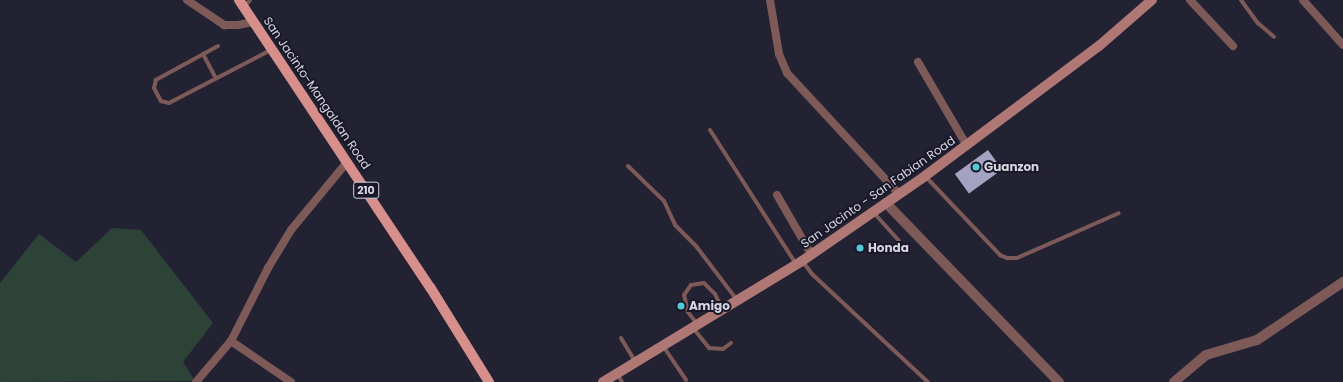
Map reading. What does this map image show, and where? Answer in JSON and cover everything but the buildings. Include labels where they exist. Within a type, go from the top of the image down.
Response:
[{"type":"main road","name":"San Jacinto - San Fabian Road","points":[[603,382],[799,262],[925,176],[1099,46],[1152,0]]},
{"type":"main road","name":"San Jacinto-Mangaldan Road","points":[[245,2],[254,22],[430,286],[484,378]]},
{"type":"street","points":[[187,0],[224,25],[238,25],[254,22]]},
{"type":"street","points":[[770,0],[779,54],[786,73],[899,194]]},
{"type":"street","points":[[1190,0],[1233,46]]},
{"type":"street","points":[[1303,0],[1343,45]]},
{"type":"street","points":[[918,62],[967,146]]},
{"type":"street","points":[[196,382],[231,341],[268,268],[292,230],[347,162]]},
{"type":"street","points":[[777,195],[811,254]]},
{"type":"street","points":[[886,203],[1059,382]]},
{"type":"street","points":[[1174,382],[1206,355],[1256,340],[1343,282]]},
{"type":"street","points":[[231,341],[292,382]]},
{"type":"lane","points":[[1240,0],[1258,23],[1274,37]]},
{"type":"lane","points":[[218,46],[156,80],[154,88],[161,101],[169,103],[272,49]]},
{"type":"lane","points":[[203,54],[216,78]]},
{"type":"lane","points":[[710,130],[799,262],[928,382]]},
{"type":"lane","points":[[628,166],[664,201],[674,225],[696,246],[737,300]]},
{"type":"lane","points":[[925,176],[1000,255],[1007,258],[1017,258],[1119,213]]},
{"type":"lane","points":[[873,212],[899,241]]},
{"type":"lane","points":[[722,309],[714,294],[704,283],[691,286],[684,294],[688,312],[709,348],[723,349],[731,343]]},
{"type":"lane","points":[[621,338],[635,362]]},
{"type":"lane","points":[[666,344],[686,380]]},
{"type":"lane","points":[[617,373],[622,382]]},
{"type":"green space","points":[[112,228],[141,230],[213,323],[183,362],[195,381],[0,382],[0,283],[39,234],[76,262]]},
{"type":"place","name":"Guanzon","points":[[976,167]]},
{"type":"place","name":"Honda","points":[[860,248]]},
{"type":"place","name":"Amigo","points":[[681,306]]}]
